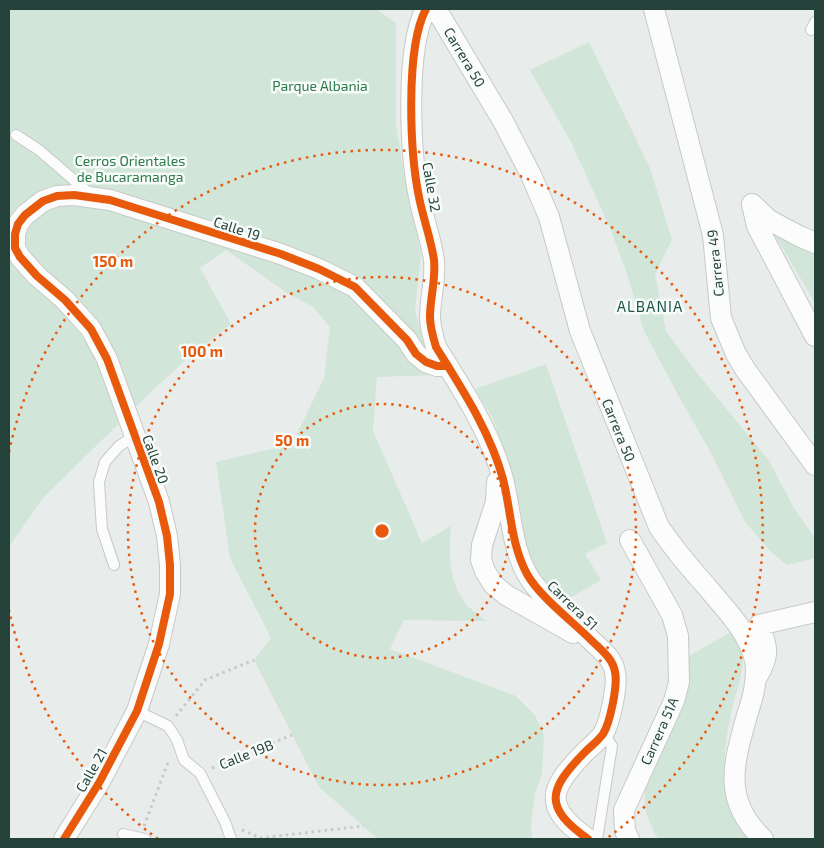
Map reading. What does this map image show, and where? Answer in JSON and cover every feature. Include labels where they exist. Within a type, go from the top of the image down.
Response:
[{"type":"street","name":"Calle 32","points":[[426,9],[416,36],[412,101],[413,144],[419,198],[431,240],[434,262],[434,284],[430,317],[432,335],[436,347],[448,366]]},
{"type":"street","name":"Carrera 50","points":[[436,9],[503,121],[534,184],[548,217],[580,331],[660,527],[672,546],[744,634],[754,659],[757,677],[752,702],[735,759],[734,776],[736,796],[741,811],[753,829],[763,839]]},
{"type":"street","name":"Carrera 49","points":[[654,9],[713,234],[721,318],[736,354],[745,369],[815,465]]},
{"type":"street","name":"Calle 19","points":[[16,248],[15,234],[18,224],[34,207],[43,201],[57,196],[74,195],[95,198],[138,208],[281,254],[319,269],[355,287],[407,340],[416,354],[426,362],[437,366],[448,366]]},
{"type":"street","points":[[815,243],[769,220],[752,204],[757,226],[815,334]]},
{"type":"street","name":"Calle 20","points":[[16,248],[20,257],[37,276],[65,300],[91,329],[107,359],[159,502],[167,536],[170,594],[159,644],[137,711]]},
{"type":"street","name":"Carrera 51","points":[[448,366],[476,413],[495,457],[502,478],[518,552],[527,574],[539,591],[604,652],[615,670],[616,688],[603,733],[567,771],[556,789],[555,801],[560,814],[572,828],[588,839]]},
{"type":"street","points":[[495,457],[496,502],[482,545],[481,560],[485,571],[493,584],[506,595],[604,652]]},
{"type":"street","name":"Carrera 51A","points":[[629,839],[625,831],[624,810],[674,701],[679,682],[680,664],[678,636],[672,615],[630,540]]},
{"type":"street","points":[[757,677],[767,654],[759,625],[815,612]]},
{"type":"street","name":"Calle 21","points":[[64,839],[99,783],[137,711]]},
{"type":"lane","points":[[16,135],[39,150],[95,198]]},
{"type":"lane","points":[[114,565],[102,529],[100,482],[105,462],[118,446],[134,436]]},
{"type":"lane","points":[[137,711],[168,726],[177,740],[184,760],[200,772],[225,822],[231,839]]},
{"type":"lane","points":[[597,839],[612,746],[603,733]]},
{"type":"lane","points":[[123,834],[142,839]]},
{"type":"path","points":[[168,726],[205,680],[254,660]]},
{"type":"path","points":[[142,839],[177,740]]},
{"type":"path","points":[[225,822],[261,838],[364,826]]},
{"type":"green space","name":"Cerros Orientales de Bucaramanga","points":[[9,9],[376,9],[396,23],[396,124],[405,180],[421,253],[415,311],[435,375],[377,377],[373,431],[422,543],[451,526],[450,555],[452,573],[458,591],[465,603],[486,621],[404,620],[390,649],[516,696],[535,715],[544,735],[542,775],[535,793],[531,824],[532,839],[378,839],[319,787],[254,660],[271,638],[230,558],[216,462],[292,444],[324,378],[330,327],[313,307],[287,293],[226,250],[200,268],[231,324],[188,358],[152,391],[43,498],[9,547]]},
{"type":"green space","points":[[589,42],[650,168],[672,240],[655,274],[666,331],[697,373],[768,459],[794,508],[815,538],[815,556],[812,559],[787,565],[772,553],[745,522],[710,451],[644,331],[627,274],[610,228],[571,142],[530,70]]},
{"type":"green space","points":[[773,232],[815,254],[815,303]]},
{"type":"green space","points":[[546,364],[607,543],[585,554],[601,580],[565,601],[546,586],[533,566],[524,544],[522,516],[505,452],[492,417],[475,389]]},
{"type":"green space","points":[[731,632],[739,645],[743,659],[729,721],[725,776],[727,794],[732,811],[739,826],[751,839],[658,839],[646,813],[646,784],[687,657]]},
{"type":"cycle path","points":[[426,9],[419,26],[415,49],[411,101],[413,155],[416,178],[434,260],[430,317],[434,340],[436,347],[456,379],[491,444],[503,479],[518,551],[527,574],[539,591],[605,654],[612,662],[615,672],[614,694],[606,729],[601,737],[584,753],[563,778],[556,798],[557,807],[563,817],[573,828],[588,839]]},
{"type":"cycle path","points":[[64,839],[99,783],[137,711],[159,644],[170,594],[170,565],[167,536],[159,502],[107,359],[91,329],[65,300],[37,276],[20,257],[15,248],[15,234],[18,224],[25,215],[43,201],[57,196],[74,195],[110,200],[281,254],[319,269],[355,287],[407,340],[416,354],[426,362],[437,366],[448,366]]},
{"type":"district","name":"ALBANIA","points":[[650,306]]},
{"type":"park label","name":"Parque Albania","points":[[320,85]]}]
